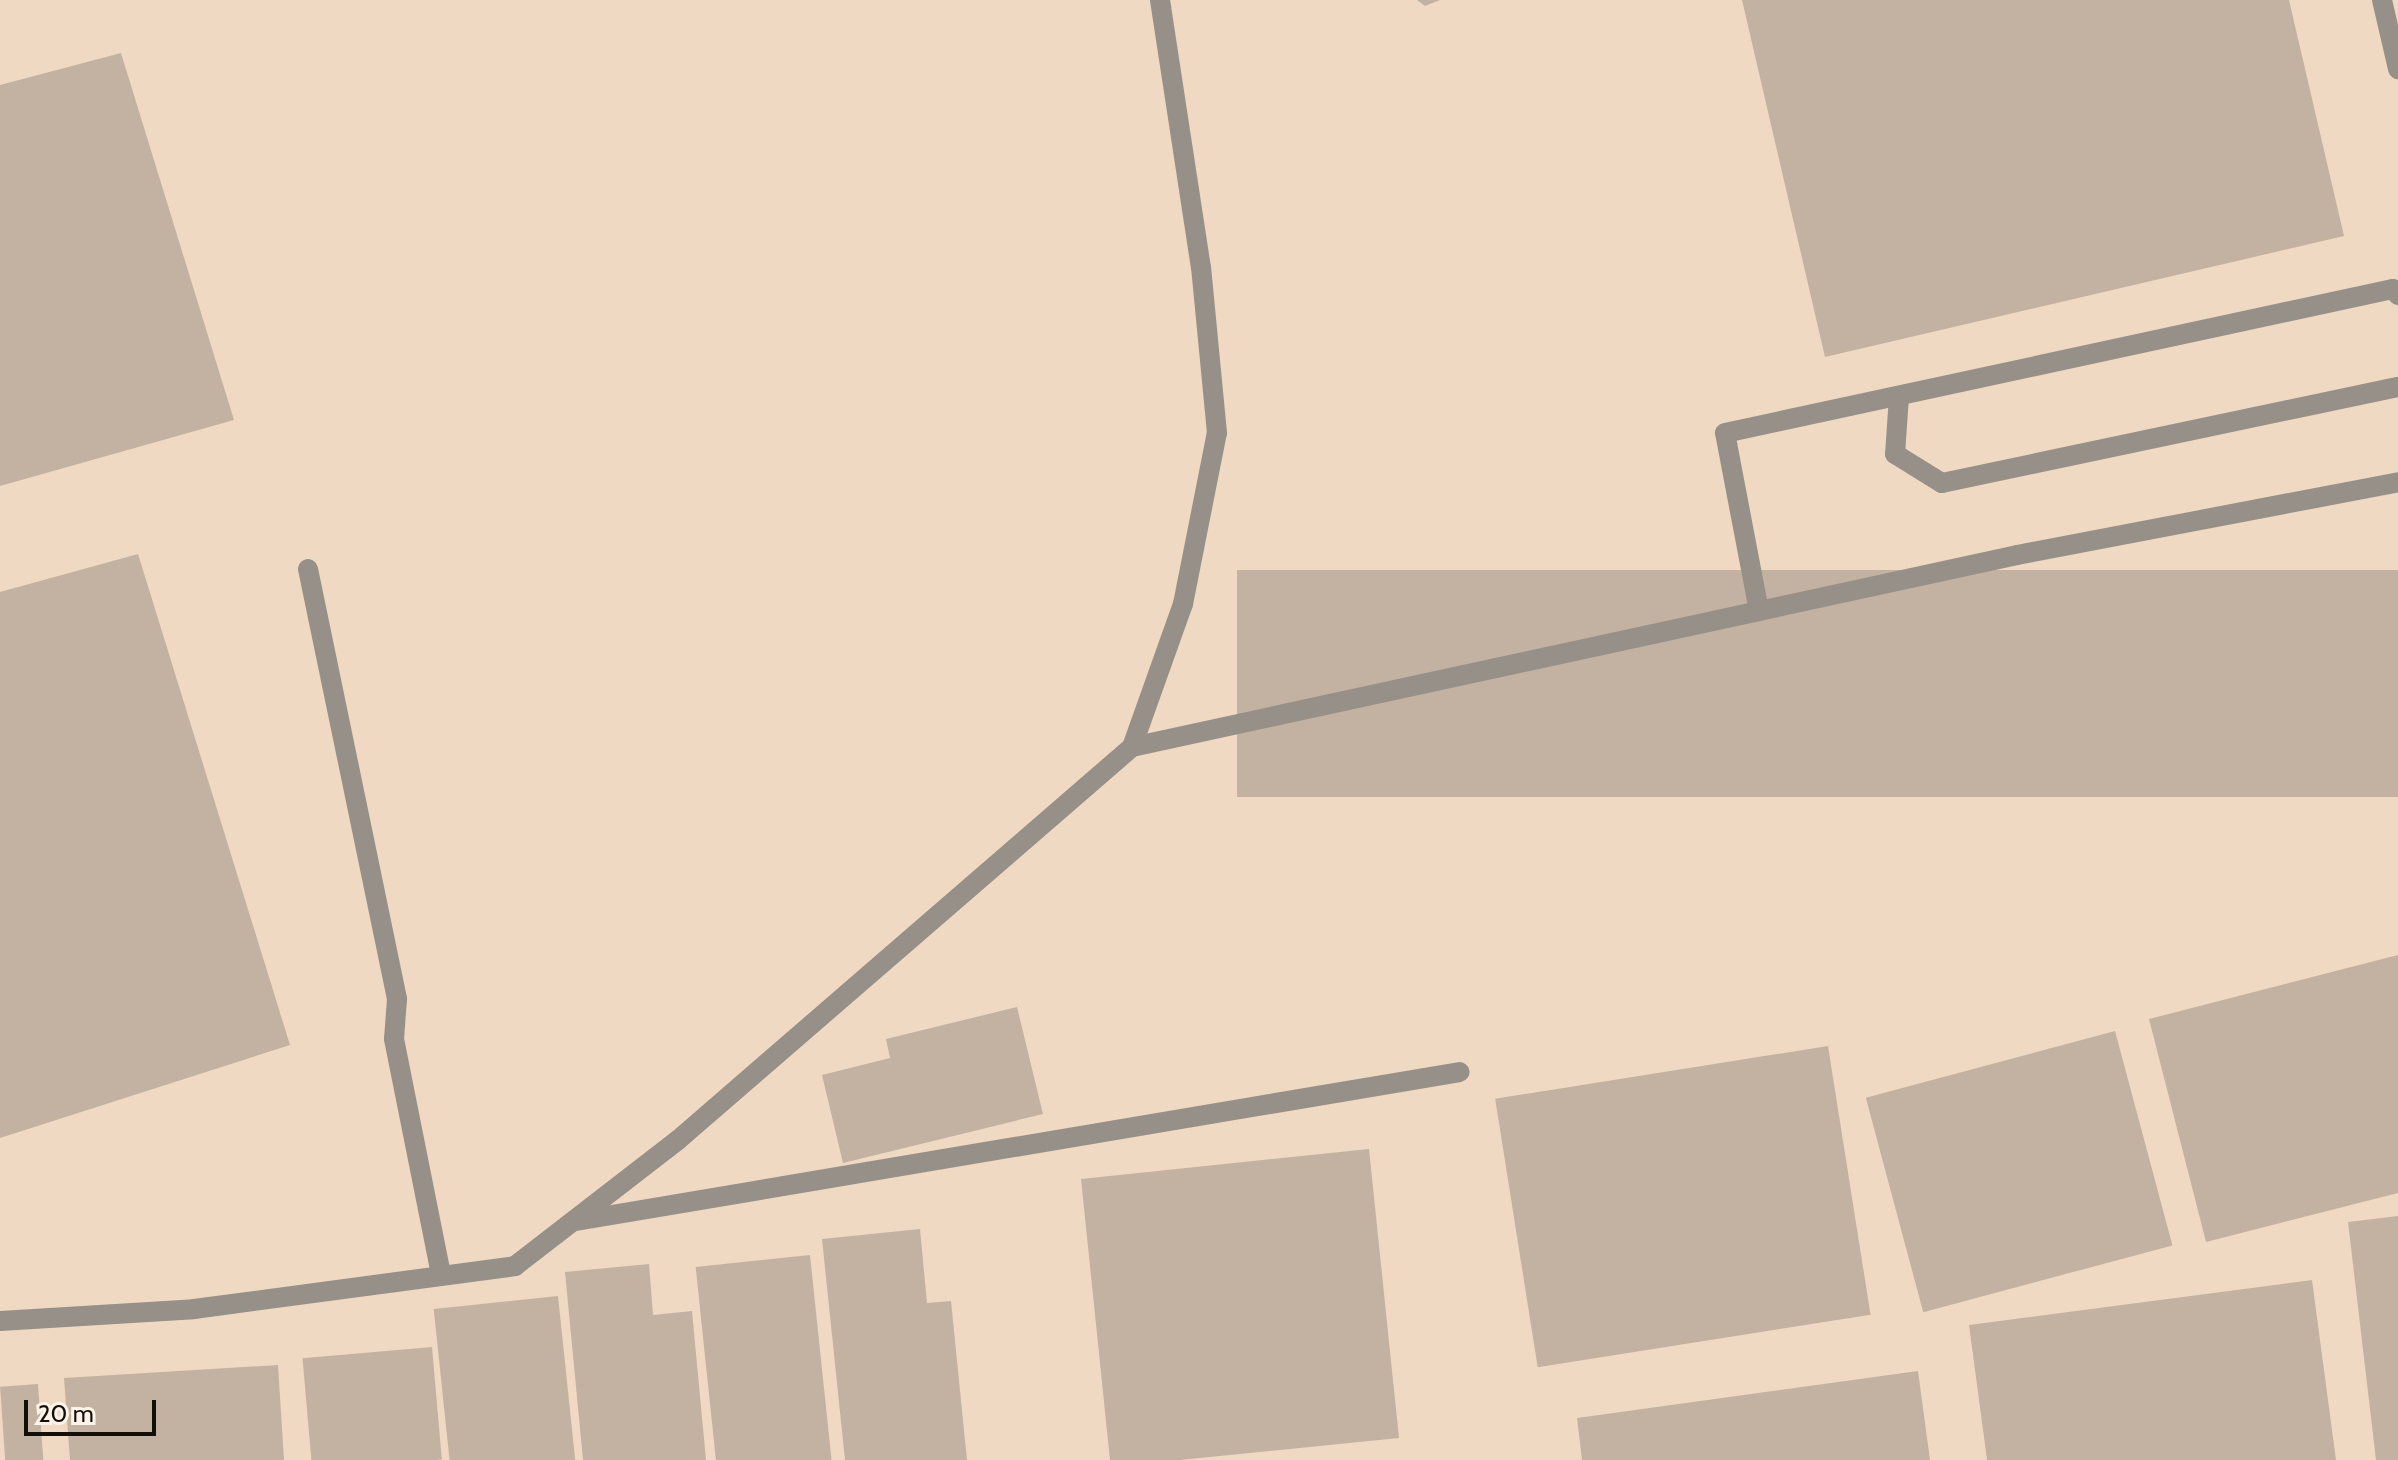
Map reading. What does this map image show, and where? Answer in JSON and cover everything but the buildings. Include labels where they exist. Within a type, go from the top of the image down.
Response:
[{"type":"lane","points":[[1132,747],[1183,604],[1217,433],[1201,268],[1160,0]]},
{"type":"lane","points":[[2382,0],[2398,69]]},
{"type":"lane","points":[[1759,611],[1725,433],[2393,289],[2398,295]]},
{"type":"lane","points":[[1899,396],[1895,454],[1942,483],[2398,387]]},
{"type":"lane","points":[[0,1321],[194,1309],[515,1266],[678,1140],[1132,747],[1759,611],[2398,482]]},
{"type":"lane","points":[[308,569],[397,999],[394,1039],[441,1275]]},
{"type":"lane","points":[[572,1222],[1460,1072]]},
{"type":"shaded area","points":[[0,0],[2398,0],[2398,1460],[0,1460]]}]
